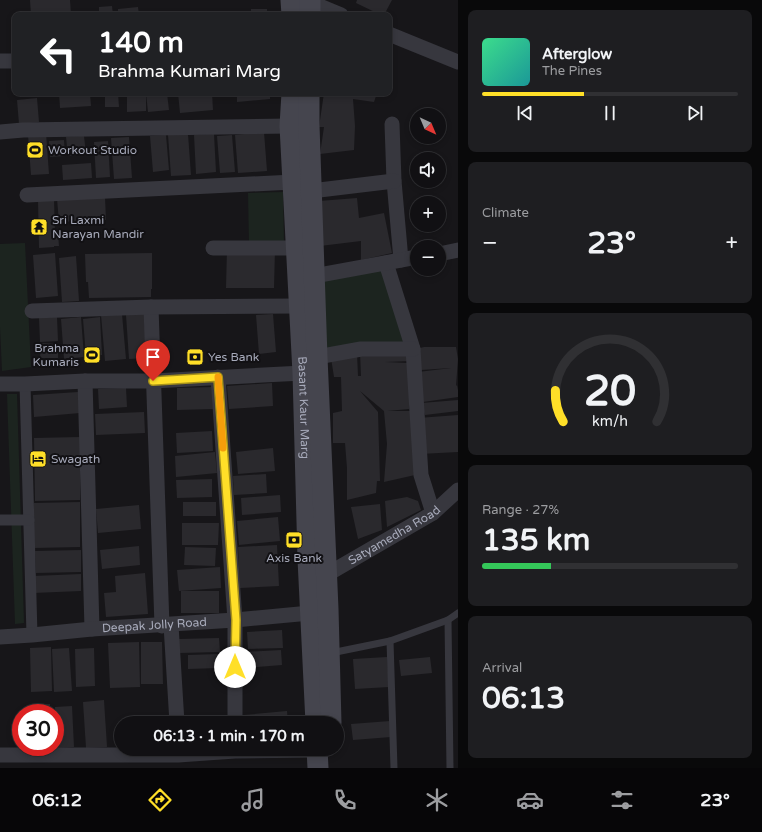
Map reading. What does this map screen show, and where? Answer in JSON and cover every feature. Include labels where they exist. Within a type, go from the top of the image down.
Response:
[{"type":"main road","points":[[295,12],[303,3]]},
{"type":"main road","name":"Basant Kaur Marg","points":[[292,96],[290,126],[303,373],[308,559],[318,575]]},
{"type":"main road","name":"Basant Kaur Marg","points":[[309,96],[317,357],[319,611],[316,716]]},
{"type":"main road","name":"Basant Kaur Marg","points":[[319,611],[328,654],[331,716]]},
{"type":"main road","points":[[323,756],[332,768]]},
{"type":"street","points":[[303,3],[332,12]]},
{"type":"street","points":[[392,35],[458,62]]},
{"type":"street","points":[[0,61],[12,61]]},
{"type":"street","points":[[392,124],[394,262],[413,349],[418,454],[421,475],[433,513]]},
{"type":"street","points":[[0,132],[23,130],[290,126]]},
{"type":"street","points":[[311,191],[394,181]]},
{"type":"street","points":[[27,194],[293,182]]},
{"type":"street","points":[[213,248],[296,248]]},
{"type":"street","points":[[446,253],[458,250]]},
{"type":"street","points":[[314,276],[410,259]]},
{"type":"street","points":[[32,311],[151,307],[299,306]]},
{"type":"street","points":[[151,307],[153,381],[166,625],[176,716]]},
{"type":"street","points":[[317,357],[361,349],[413,349]]},
{"type":"street","points":[[0,384],[86,381],[153,381],[303,373]]},
{"type":"street","points":[[218,377],[236,620],[235,716]]},
{"type":"street","points":[[86,381],[92,629]]},
{"type":"street","points":[[25,384],[32,635]]},
{"type":"street","name":"Satyamedha Road","points":[[318,575],[433,513],[458,490]]},
{"type":"street","points":[[0,520],[29,520]]},
{"type":"street","name":"Deepak Jolly Road","points":[[0,637],[92,629],[236,620],[319,611]]},
{"type":"street","points":[[0,755],[94,762],[144,756]]},
{"type":"lane","points":[[328,654],[390,642],[448,620],[458,613]]},
{"type":"lane","points":[[448,620],[450,768]]},
{"type":"lane","points":[[390,642],[394,768]]},
{"type":"shaded area","points":[[283,192],[284,243],[249,244],[248,193]]},
{"type":"shaded area","points":[[25,243],[31,367],[2,371],[0,327],[0,244]]},
{"type":"shaded area","points":[[386,263],[413,349],[317,350],[314,276]]},
{"type":"shaded area","points":[[7,394],[17,394],[24,623],[15,624]]},
{"type":"building","points":[[30,0],[70,0],[71,12],[31,12]]},
{"type":"building","points":[[357,0],[392,0],[386,12],[375,12],[356,3]]},
{"type":"building","points":[[112,6],[113,12],[99,12],[99,7]]},
{"type":"building","points":[[138,7],[139,12],[118,12],[118,9]]},
{"type":"building","points":[[251,9],[267,9],[267,12],[251,12]]},
{"type":"building","points":[[242,11],[242,12],[219,12]]},
{"type":"building","points":[[59,96],[90,96],[91,106],[60,108]]},
{"type":"building","points":[[105,96],[118,96],[119,107],[105,107]]},
{"type":"building","points":[[127,96],[146,96],[146,111],[127,112]]},
{"type":"building","points":[[146,96],[167,96],[169,110],[148,112]]},
{"type":"building","points":[[178,96],[212,96],[213,110],[180,113]]},
{"type":"building","points":[[237,96],[270,96],[270,99],[237,102]]},
{"type":"building","points":[[324,96],[376,96],[374,102],[353,99],[355,126],[354,150],[320,154],[324,127],[319,127]]},
{"type":"building","points":[[37,98],[39,122],[19,124],[17,100]]},
{"type":"building","points":[[264,132],[267,171],[238,173],[235,135]]},
{"type":"building","points":[[46,133],[49,174],[31,175],[28,135]]},
{"type":"building","points":[[188,134],[191,175],[171,176],[168,135]]},
{"type":"building","points":[[214,134],[216,172],[196,174],[194,135]]},
{"type":"building","points":[[166,135],[169,170],[153,172],[150,136]]},
{"type":"building","points":[[232,135],[235,172],[220,173],[217,136]]},
{"type":"building","points":[[84,136],[86,154],[68,156],[66,137]]},
{"type":"building","points":[[129,137],[132,178],[114,179],[111,138]]},
{"type":"building","points":[[64,140],[65,156],[50,157],[49,141]]},
{"type":"building","points":[[108,141],[110,177],[96,178],[94,142]]},
{"type":"building","points":[[91,163],[92,178],[63,180],[62,165]]},
{"type":"building","points":[[105,197],[106,220],[59,222],[57,199]]},
{"type":"building","points":[[357,198],[359,218],[384,213],[392,253],[361,260],[361,241],[320,246],[319,201]]},
{"type":"building","points":[[54,199],[55,234],[58,234],[59,246],[39,248],[38,200]]},
{"type":"building","points":[[227,249],[275,249],[274,288],[226,288]]},
{"type":"building","points":[[55,253],[58,296],[36,298],[33,255]]},
{"type":"building","points":[[152,253],[151,297],[89,298],[88,282],[86,282],[85,254]]},
{"type":"building","points":[[76,256],[79,301],[62,302],[59,258]]},
{"type":"building","points":[[144,313],[147,358],[129,359],[126,315]]},
{"type":"building","points":[[122,314],[126,359],[105,361],[101,315]]},
{"type":"building","points":[[273,314],[276,352],[259,354],[256,315]]},
{"type":"building","points":[[57,317],[58,341],[40,342],[39,318]]},
{"type":"building","points":[[81,317],[84,357],[64,359],[61,319]]},
{"type":"building","points":[[100,317],[102,355],[86,356],[83,319]]},
{"type":"building","points":[[41,343],[58,344],[58,358],[40,358]]},
{"type":"building","points":[[424,347],[456,347],[458,359],[456,386],[457,385],[458,397],[423,402],[418,372],[451,368],[421,370],[416,349]]},
{"type":"building","points":[[360,352],[411,352],[411,361],[385,362],[408,363],[409,409],[387,411],[410,411],[415,475],[384,482],[387,444],[384,411],[360,391],[378,412],[380,481],[377,481],[376,493],[347,500],[345,443],[333,443],[333,413],[342,411],[341,377],[334,377],[331,358],[357,353],[358,376],[361,376]]},
{"type":"building","points":[[272,383],[273,406],[229,409],[227,386]]},
{"type":"building","points":[[212,387],[213,409],[177,410],[177,388]]},
{"type":"building","points":[[126,388],[127,407],[99,409],[98,389]]},
{"type":"building","points":[[78,392],[80,413],[34,417],[33,395]]},
{"type":"building","points":[[458,400],[458,411],[425,415],[421,403]]},
{"type":"building","points":[[144,412],[145,433],[96,435],[95,414]]},
{"type":"building","points":[[458,415],[458,452],[420,454],[418,418]]},
{"type":"building","points":[[212,431],[213,451],[177,453],[176,433]]},
{"type":"building","points":[[80,437],[80,500],[35,501],[34,438]]},
{"type":"building","points":[[273,448],[275,471],[238,474],[236,452]]},
{"type":"building","points":[[215,452],[217,473],[176,477],[175,456]]},
{"type":"building","points":[[266,474],[267,493],[234,495],[233,476]]},
{"type":"building","points":[[212,479],[212,497],[177,498],[176,480]]},
{"type":"building","points":[[280,495],[281,512],[242,515],[241,498]]},
{"type":"building","points":[[407,497],[418,501],[421,510],[387,527],[385,501]]},
{"type":"building","points":[[80,502],[80,547],[34,548],[34,503]]},
{"type":"building","points":[[183,502],[216,502],[216,516],[183,516]]},
{"type":"building","points":[[380,504],[382,530],[358,539],[351,507]]},
{"type":"building","points":[[139,505],[141,529],[98,533],[96,509]]},
{"type":"building","points":[[278,517],[280,541],[239,545],[237,521]]},
{"type":"building","points":[[182,523],[219,523],[218,545],[182,545]]},
{"type":"building","points":[[277,545],[279,586],[240,588],[238,547]]},
{"type":"building","points":[[139,546],[140,565],[102,569],[100,550]]},
{"type":"building","points":[[185,547],[216,548],[215,566],[184,565]]},
{"type":"building","points":[[81,550],[81,572],[36,573],[35,551]]},
{"type":"building","points":[[220,567],[221,588],[179,591],[177,570]]},
{"type":"building","points":[[145,573],[148,614],[106,617],[104,593],[116,592],[115,576]]},
{"type":"building","points":[[81,574],[81,591],[33,593],[33,576]]},
{"type":"building","points":[[181,591],[219,591],[219,613],[181,613]]},
{"type":"building","points":[[282,630],[283,648],[248,649],[247,632]]},
{"type":"building","points":[[219,638],[220,652],[179,653],[179,639]]},
{"type":"building","points":[[139,642],[140,687],[110,688],[108,643]]},
{"type":"building","points":[[141,642],[162,642],[163,684],[141,684]]},
{"type":"building","points":[[51,647],[52,691],[31,692],[30,648]]},
{"type":"building","points":[[69,648],[72,691],[54,692],[52,649]]},
{"type":"building","points":[[94,648],[95,686],[76,687],[75,649]]},
{"type":"building","points":[[281,650],[282,665],[243,668],[242,652]]},
{"type":"building","points":[[219,654],[219,668],[188,669],[188,655]]},
{"type":"building","points":[[387,657],[389,687],[355,689],[353,659]]},
{"type":"building","points":[[430,657],[432,673],[401,676],[399,660]]},
{"type":"building","points":[[104,700],[107,747],[86,748],[83,702]]},
{"type":"building","points":[[64,706],[72,706],[74,747],[64,748]]},
{"type":"building","points":[[287,711],[287,716],[244,716]]},
{"type":"building","points":[[390,721],[391,737],[353,740],[351,724]]},
{"type":"slow traffic","points":[[218,377],[223,448]]},
{"type":"place","name":"Workout Studio","points":[[35,150]]},
{"type":"place","name":"Sri Laxmi Narayan Mandir","points":[[39,227]]},
{"type":"place","name":"Brahma Kumaris","points":[[92,355]]},
{"type":"place","name":"Yes Bank","points":[[195,357]]},
{"type":"place","name":"Swagath","points":[[38,459]]},
{"type":"place","name":"Axis Bank","points":[[294,540]]},
{"type":"route","points":[[153,381],[218,377],[236,620],[235,667]]}]
